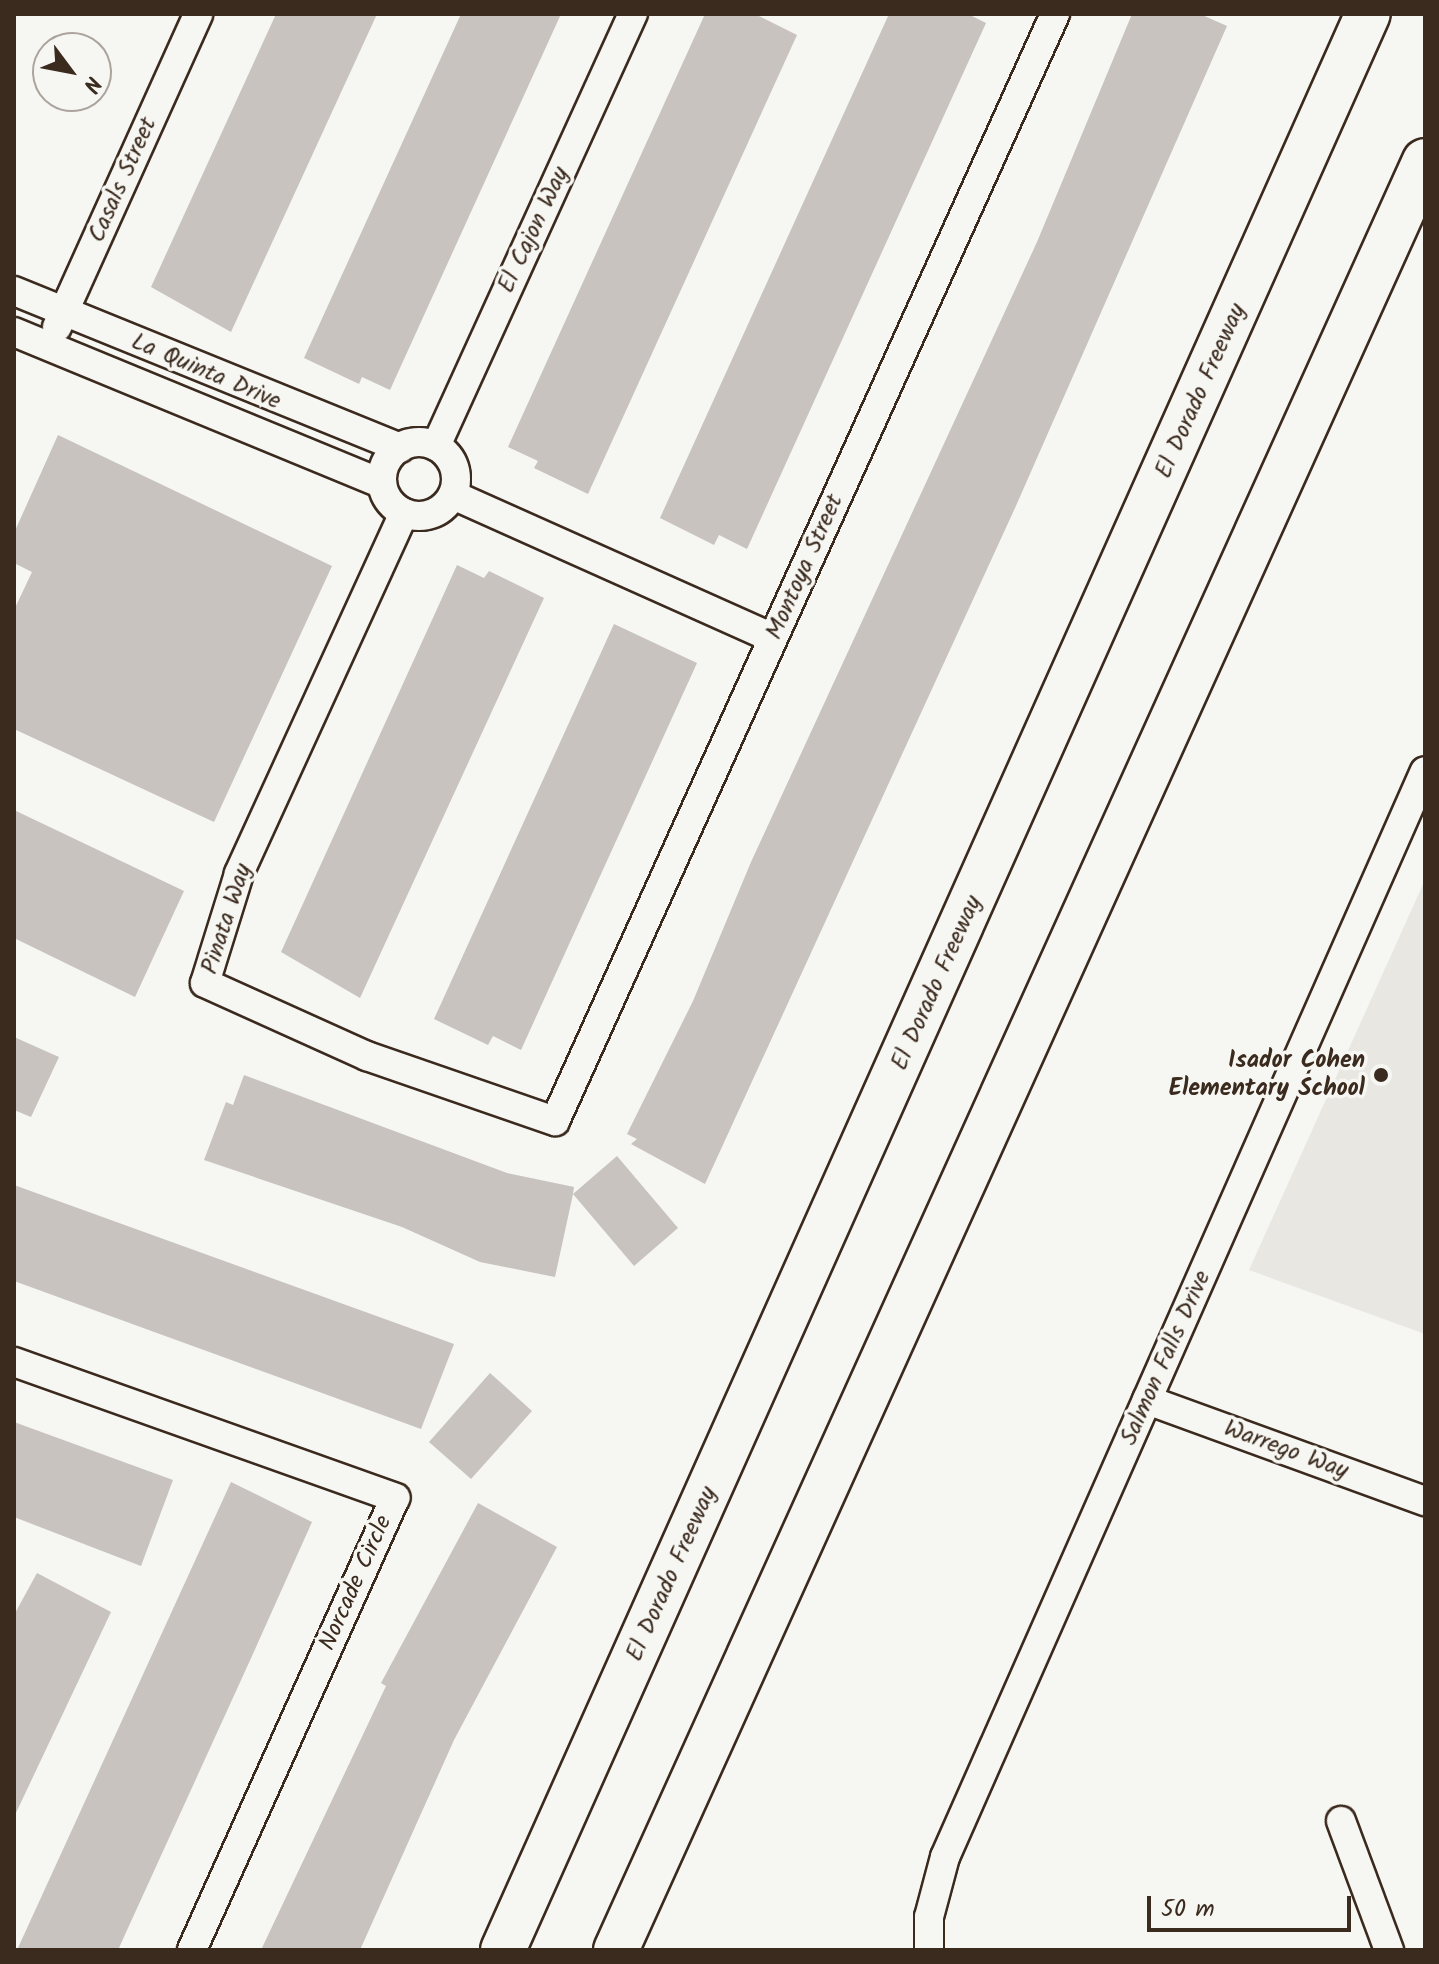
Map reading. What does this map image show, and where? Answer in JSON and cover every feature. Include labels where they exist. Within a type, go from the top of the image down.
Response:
[{"type":"highway","name":"El Dorado Freeway","points":[[503,1950],[1368,14]]},
{"type":"highway","points":[[616,1950],[1425,161]]},
{"type":"street","name":"Casals Street","points":[[48,346],[198,14]]},
{"type":"street","name":"El Cajon Way","points":[[436,446],[633,14]]},
{"type":"street","name":"Montoya Street","points":[[555,1121],[1055,14]]},
{"type":"street","name":"La Quinta Drive","points":[[14,291],[400,448]]},
{"type":"street","name":"La Quinta Drive","points":[[14,332],[382,484]]},
{"type":"street","points":[[436,446],[452,461],[453,495],[432,514],[404,513],[382,484],[387,462],[400,448],[436,446]]},
{"type":"street","points":[[453,495],[773,638]]},
{"type":"street","name":"Pinata Way","points":[[404,513],[239,874],[205,983],[367,1056],[555,1121]]},
{"type":"street","name":"Salmon Falls Drive","points":[[929,1950],[929,1917],[945,1857],[1425,771]]},
{"type":"street","name":"Norcade Circle","points":[[14,1362],[395,1498],[192,1950]]},
{"type":"street","name":"Warrego Way","points":[[1147,1400],[1425,1501]]},
{"type":"street","points":[[1341,1821],[1389,1950]]},
{"type":"shaded area","name":"Isador Cohen Elementary School","points":[[1425,880],[1425,1334],[1249,1270]]},
{"type":"building","points":[[276,14],[377,14],[231,332],[151,287]]},
{"type":"building","points":[[461,14],[561,14],[390,390],[362,377],[359,384],[304,358]]},
{"type":"building","points":[[705,14],[755,14],[797,35],[588,494],[534,468],[538,461],[508,447]]},
{"type":"building","points":[[889,14],[968,14],[986,23],[747,549],[719,535],[714,545],[660,518]]},
{"type":"building","points":[[1132,14],[1200,14],[1227,26],[1015,508],[705,1184],[631,1144],[637,1139],[627,1134],[693,1001],[751,862],[1037,242]]},
{"type":"building","points":[[58,435],[332,566],[214,822],[14,729],[14,610],[32,572],[14,563],[14,533]]},
{"type":"building","points":[[457,565],[484,578],[489,571],[544,598],[360,998],[281,952]]},
{"type":"building","points":[[614,624],[697,663],[521,1050],[493,1036],[488,1045],[434,1019]]},
{"type":"building","points":[[14,810],[184,891],[135,997],[14,938]]},
{"type":"building","points":[[14,1037],[59,1057],[31,1117],[14,1110]]},
{"type":"building","points":[[244,1075],[507,1173],[574,1187],[555,1277],[480,1262],[402,1227],[204,1160],[226,1102],[233,1105]]},
{"type":"building","points":[[617,1156],[678,1228],[634,1266],[573,1194]]},
{"type":"building","points":[[14,1185],[454,1344],[421,1429],[14,1281]]},
{"type":"building","points":[[490,1373],[532,1411],[471,1479],[429,1442]]},
{"type":"building","points":[[14,1422],[173,1480],[141,1566],[14,1517]]},
{"type":"building","points":[[231,1482],[312,1522],[118,1950],[17,1950]]},
{"type":"building","points":[[478,1503],[557,1547],[454,1740],[360,1950],[261,1950],[386,1686],[381,1683]]},
{"type":"building","points":[[37,1573],[111,1612],[14,1817],[14,1615]]},
{"type":"place","name":"Isador Cohen Elementary School","points":[[1381,1075]]}]
